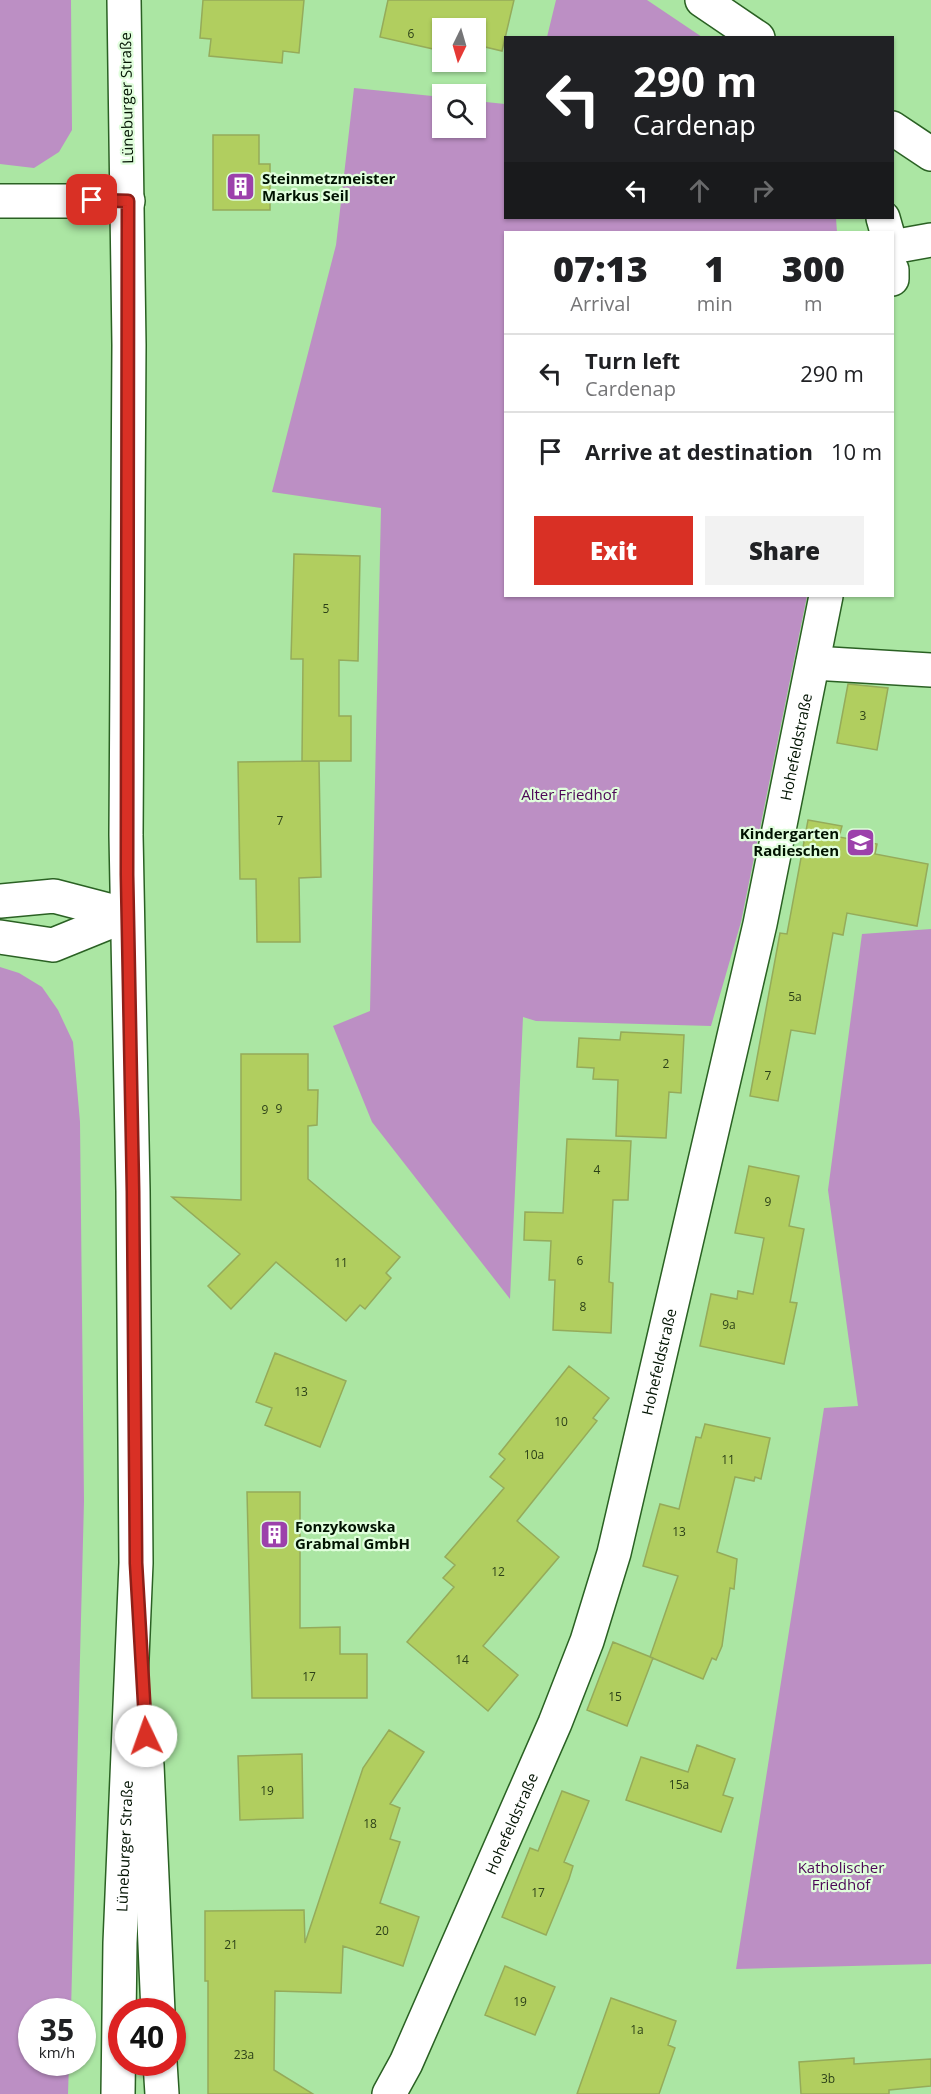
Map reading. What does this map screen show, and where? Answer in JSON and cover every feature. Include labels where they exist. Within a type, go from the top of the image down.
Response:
[{"type":"street","name":"Lüneburger Straße","points":[[124,0],[128,201],[127,915],[133,1180],[136,1563],[157,1998]]},
{"type":"street","points":[[702,0],[755,36]]},
{"type":"street","points":[[894,129],[931,154]]},
{"type":"street","points":[[0,201],[128,201]]},
{"type":"street","points":[[894,247],[931,240]]},
{"type":"street","name":"Hohefeldstraße","points":[[389,2094],[406,2062],[555,1723],[587,1641],[614,1553],[760,924],[826,597]]},
{"type":"street","points":[[813,663],[931,670]]},
{"type":"street","points":[[0,901],[54,896],[127,915]]},
{"type":"street","points":[[0,937],[53,945],[127,915]]},
{"type":"street","name":"Lüneburger Straße","points":[[118,2094],[120,1943],[136,1563]]},
{"type":"street","points":[[161,2076],[162,2094]]},
{"type":"green space","points":[[0,0],[71,0],[72,130],[59,152],[34,168],[0,164]]},
{"type":"green space","points":[[556,0],[647,0],[701,36],[547,36]]},
{"type":"green space","name":"Alter Friedhof","points":[[354,88],[432,96],[432,138],[486,138],[486,102],[504,104],[504,219],[836,219],[837,231],[504,231],[504,597],[807,597],[741,922],[711,1026],[536,1021],[523,1017],[510,1299],[372,1122],[333,1026],[370,1011],[381,508],[272,492],[336,245]]},
{"type":"green space","name":"Katholischer Friedhof","points":[[931,929],[931,1964],[736,1969],[824,1408],[858,1406],[828,1190],[862,934]]},
{"type":"green space","points":[[0,967],[19,973],[42,987],[58,1010],[73,1042],[80,1122],[84,1501],[71,1998],[18,1998],[18,2076],[69,2076],[68,2094],[0,2094]]},
{"type":"building","points":[[203,0],[304,0],[299,53],[283,51],[282,63],[209,56],[211,39],[200,38]]},
{"type":"building","points":[[388,0],[514,0],[502,51],[486,47],[486,18],[432,18],[432,49],[380,37]]},
{"type":"building","name":"Steinmetzmeister Markus Seil","points":[[213,135],[259,135],[259,164],[270,164],[270,210],[213,210]]},
{"type":"building","points":[[294,554],[360,556],[358,661],[339,660],[339,716],[351,716],[351,761],[302,761],[303,659],[291,659]]},
{"type":"building","points":[[848,684],[888,688],[877,750],[837,743]]},
{"type":"building","points":[[319,761],[321,877],[299,878],[300,942],[257,942],[256,879],[240,879],[238,762]]},
{"type":"building","points":[[808,820],[842,826],[839,837],[877,844],[875,854],[928,864],[917,926],[847,913],[843,935],[833,933],[815,1034],[791,1030],[778,1101],[750,1096],[780,933],[787,934]]},
{"type":"building","points":[[621,1032],[684,1035],[681,1093],[669,1092],[666,1138],[616,1136],[618,1080],[593,1079],[594,1068],[577,1067],[579,1038],[620,1040]]},
{"type":"building","points":[[241,1054],[308,1054],[308,1090],[318,1090],[317,1125],[308,1126],[308,1179],[400,1257],[386,1273],[391,1278],[365,1309],[360,1305],[346,1321],[276,1262],[231,1309],[208,1286],[240,1254],[172,1197],[241,1200]]},
{"type":"building","points":[[567,1139],[631,1141],[628,1200],[613,1200],[609,1282],[613,1283],[611,1333],[553,1330],[555,1280],[549,1280],[551,1241],[524,1240],[525,1212],[563,1213]]},
{"type":"building","points":[[749,1166],[799,1176],[789,1226],[804,1229],[790,1302],[797,1303],[784,1364],[700,1346],[711,1294],[737,1299],[738,1291],[753,1294],[764,1238],[735,1233]]},
{"type":"building","points":[[275,1353],[346,1381],[320,1447],[265,1425],[272,1408],[256,1402]]},
{"type":"building","points":[[569,1366],[609,1398],[593,1418],[597,1421],[517,1521],[559,1557],[483,1646],[518,1675],[488,1711],[407,1642],[454,1587],[443,1578],[455,1565],[445,1557],[504,1488],[490,1477],[505,1459],[499,1454]]},
{"type":"building","points":[[705,1424],[770,1438],[761,1479],[755,1477],[754,1481],[735,1477],[717,1552],[737,1559],[734,1589],[730,1588],[722,1646],[716,1660],[712,1658],[703,1679],[650,1657],[678,1576],[643,1566],[660,1504],[679,1509],[696,1437],[701,1438]]},
{"type":"building","points":[[247,1492],[300,1492],[300,1628],[340,1627],[340,1654],[367,1654],[367,1698],[252,1698]]},
{"type":"building","points":[[613,1642],[653,1658],[627,1726],[587,1710]]},
{"type":"building","points":[[389,1730],[424,1752],[390,1804],[400,1808],[390,1839],[400,1842],[380,1903],[419,1917],[403,1966],[343,1946],[341,1993],[275,1991],[274,2070],[313,2094],[208,2094],[208,1981],[205,1981],[205,1911],[304,1910],[305,1943],[363,1768]]},
{"type":"building","points":[[697,1745],[735,1759],[723,1795],[733,1798],[721,1832],[626,1800],[641,1757],[688,1772]]},
{"type":"building","points":[[302,1754],[303,1818],[240,1820],[238,1756]]},
{"type":"building","points":[[562,1791],[589,1801],[564,1862],[573,1866],[546,1935],[502,1917],[530,1848],[538,1851]]},
{"type":"building","points":[[505,1966],[555,1987],[535,2035],[485,2015]]},
{"type":"building","points":[[611,1998],[676,2021],[668,2045],[675,2048],[659,2094],[577,2094]]},
{"type":"building","points":[[854,2058],[854,2064],[931,2059],[931,2086],[889,2090],[889,2094],[801,2094],[799,2062]]},
{"type":"place","name":"Steinmetzmeister Markus Seil","points":[[241,187]]},
{"type":"place","name":"Kindergarten Radieschen","points":[[860,842]]},
{"type":"place","name":"Fonzykowska Grabmal GmbH","points":[[274,1535]]},
{"type":"route","points":[[92,200],[128,201],[127,875],[133,1191],[136,1563],[146,1736]]}]
